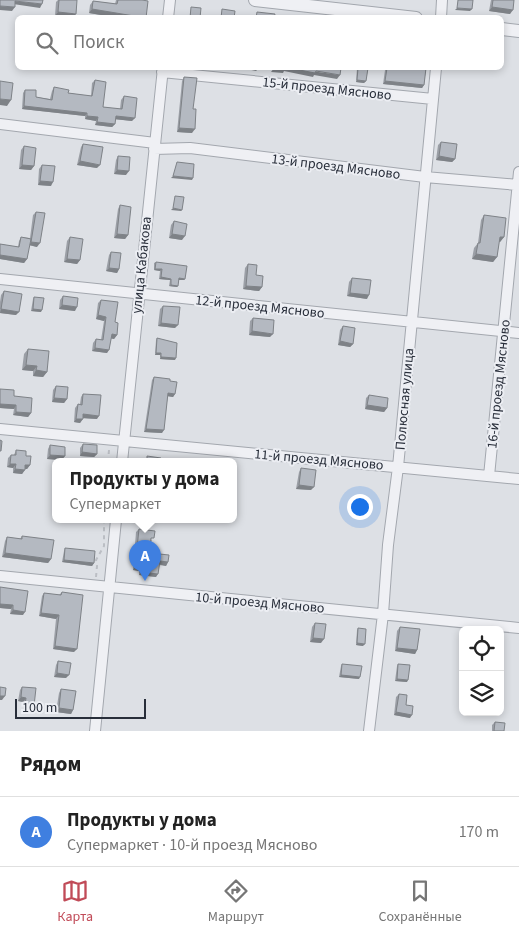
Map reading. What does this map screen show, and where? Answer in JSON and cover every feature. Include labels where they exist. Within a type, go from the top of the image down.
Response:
[{"type":"street","points":[[168,15],[170,0]]},
{"type":"street","points":[[255,0],[389,15]]},
{"type":"street","points":[[441,15],[442,0]]},
{"type":"street","points":[[504,29],[519,31]]},
{"type":"street","name":"15-й проезд Мясново","points":[[163,70],[433,99]]},
{"type":"street","name":"улица Кабакова","points":[[122,458],[138,294],[163,70]]},
{"type":"street","name":"Полюсная улица","points":[[369,731],[398,467],[410,322],[436,70]]},
{"type":"street","name":"13-й проезд Мясново","points":[[0,124],[154,146],[190,148],[425,177],[518,185]]},
{"type":"street","name":"16-й проезд Мясново","points":[[489,476],[519,172]]},
{"type":"street","name":"12-й проезд Мясново","points":[[0,279],[519,333]]},
{"type":"street","name":"11-й проезд Мясново","points":[[0,429],[519,479]]},
{"type":"street","points":[[95,731],[116,523]]},
{"type":"street","name":"10-й проезд Мясново","points":[[0,576],[519,628]]},
{"type":"path","points":[[108,458],[110,439]]},
{"type":"path","points":[[94,586],[96,560],[104,546],[104,523]]},
{"type":"building","points":[[0,0],[43,0],[42,4],[15,1],[15,7],[0,6]]},
{"type":"building","points":[[59,0],[77,0],[76,14],[58,12]]},
{"type":"building","points":[[118,0],[148,1],[146,15],[128,15],[92,9],[93,1],[117,4]]},
{"type":"building","points":[[458,0],[473,0],[472,9],[457,8]]},
{"type":"building","points":[[493,0],[514,0],[513,10],[492,7]]},
{"type":"building","points":[[191,7],[201,8],[200,15],[190,15]]},
{"type":"building","points":[[222,9],[235,11],[234,15],[221,15]]},
{"type":"building","points":[[257,12],[275,14],[275,15],[256,15]]},
{"type":"building","points":[[299,70],[341,70],[340,75],[316,71],[315,73]]},
{"type":"building","points":[[358,70],[368,70],[366,81],[357,80]]},
{"type":"building","points":[[387,70],[426,70],[424,85],[385,81]]},
{"type":"building","points":[[184,77],[197,78],[193,109],[196,109],[195,129],[179,128]]},
{"type":"building","points":[[95,80],[106,82],[103,107],[122,109],[124,96],[137,98],[135,118],[116,116],[115,124],[97,122],[98,117],[87,116],[87,113],[24,106],[25,90],[36,90],[36,97],[52,100],[54,87],[69,90],[68,93],[92,96]]},
{"type":"building","points":[[0,81],[13,83],[11,100],[0,99]]},
{"type":"building","points":[[441,142],[457,144],[455,159],[439,156]]},
{"type":"building","points":[[83,144],[103,147],[100,165],[80,161]]},
{"type":"building","points":[[24,146],[36,148],[34,166],[22,165]]},
{"type":"building","points":[[118,156],[130,157],[129,171],[117,170]]},
{"type":"building","points":[[177,162],[194,164],[193,178],[173,176]]},
{"type":"building","points":[[42,165],[55,166],[53,182],[40,181]]},
{"type":"building","points":[[175,196],[184,197],[182,210],[173,208]]},
{"type":"building","points":[[120,205],[131,207],[128,235],[117,234]]},
{"type":"building","points":[[36,212],[45,213],[40,243],[31,242]]},
{"type":"building","points":[[484,215],[506,218],[504,237],[500,237],[497,257],[476,254],[478,243],[480,243]]},
{"type":"building","points":[[174,221],[187,224],[185,236],[172,234]]},
{"type":"building","points":[[21,237],[31,239],[27,259],[0,255],[0,244],[19,247]]},
{"type":"building","points":[[70,237],[83,239],[80,260],[67,259]]},
{"type":"building","points":[[111,252],[121,253],[119,269],[109,268]]},
{"type":"building","points":[[156,262],[187,266],[185,279],[179,278],[178,286],[171,285],[171,279],[161,277],[162,269],[155,269]]},
{"type":"building","points":[[248,264],[257,265],[256,275],[263,276],[262,287],[246,286]]},
{"type":"building","points":[[352,278],[371,280],[369,295],[350,293]]},
{"type":"building","points":[[4,291],[22,294],[19,312],[1,309]]},
{"type":"building","points":[[63,296],[78,298],[77,307],[62,305]]},
{"type":"building","points":[[34,297],[44,298],[42,310],[33,309]]},
{"type":"building","points":[[101,300],[118,302],[115,322],[118,323],[117,335],[112,334],[109,350],[95,348],[96,339],[103,340],[106,317],[98,315]]},
{"type":"building","points":[[163,306],[180,307],[178,325],[161,323]]},
{"type":"building","points":[[253,318],[274,320],[273,334],[252,331]]},
{"type":"building","points":[[343,326],[355,328],[353,344],[340,341]]},
{"type":"building","points":[[157,338],[177,343],[176,358],[161,357],[161,353],[156,353]]},
{"type":"building","points":[[28,349],[49,351],[47,372],[36,370],[37,366],[26,365]]},
{"type":"building","points":[[154,377],[177,382],[175,394],[168,393],[164,430],[146,429]]},
{"type":"building","points":[[56,386],[68,387],[67,399],[54,398]]},
{"type":"building","points":[[0,389],[14,390],[14,396],[32,398],[31,413],[16,412],[16,405],[0,404]]},
{"type":"building","points":[[83,394],[101,395],[99,416],[83,414],[83,419],[76,419],[78,404],[82,405]]},
{"type":"building","points":[[369,395],[388,398],[387,408],[367,405]]},
{"type":"building","points":[[0,440],[2,441],[1,451],[0,451]]},
{"type":"building","points":[[83,444],[97,445],[97,454],[82,452]]},
{"type":"building","points":[[50,445],[65,447],[65,456],[50,455]]},
{"type":"building","points":[[16,450],[26,451],[26,456],[31,456],[30,465],[25,465],[25,470],[15,469],[16,464],[10,464],[11,455],[16,455]]},
{"type":"building","points":[[301,468],[316,470],[314,487],[299,485]]},
{"type":"building","points":[[139,529],[155,531],[154,538],[151,538],[150,553],[169,555],[168,562],[160,561],[158,574],[141,572],[142,568],[135,567]]},
{"type":"building","points":[[22,536],[54,540],[51,559],[5,553],[7,537],[22,539]]},
{"type":"building","points":[[65,548],[95,551],[94,563],[64,560]]},
{"type":"building","points":[[0,587],[28,591],[25,612],[13,610],[13,605],[0,604]]},
{"type":"building","points":[[62,592],[83,595],[77,649],[55,646],[59,615],[41,613],[44,593],[61,595]]},
{"type":"building","points":[[315,623],[326,624],[324,639],[313,638]]},
{"type":"building","points":[[400,627],[420,629],[417,650],[397,648]]},
{"type":"building","points":[[358,628],[366,629],[365,644],[357,643]]},
{"type":"building","points":[[58,661],[71,663],[69,675],[57,673]]},
{"type":"building","points":[[342,664],[362,666],[360,677],[341,675]]},
{"type":"building","points":[[398,664],[410,665],[408,680],[397,679]]},
{"type":"building","points":[[0,687],[6,688],[5,696],[0,696]]},
{"type":"building","points":[[22,687],[36,688],[34,706],[25,705],[26,698],[21,697]]},
{"type":"building","points":[[61,689],[76,691],[73,710],[59,708]]},
{"type":"building","points":[[399,694],[407,695],[406,705],[413,706],[412,715],[396,712]]},
{"type":"building","points":[[495,722],[505,723],[504,731],[494,731]]},
{"type":"place","name":"Продукты у дома","points":[[145,581]]}]
